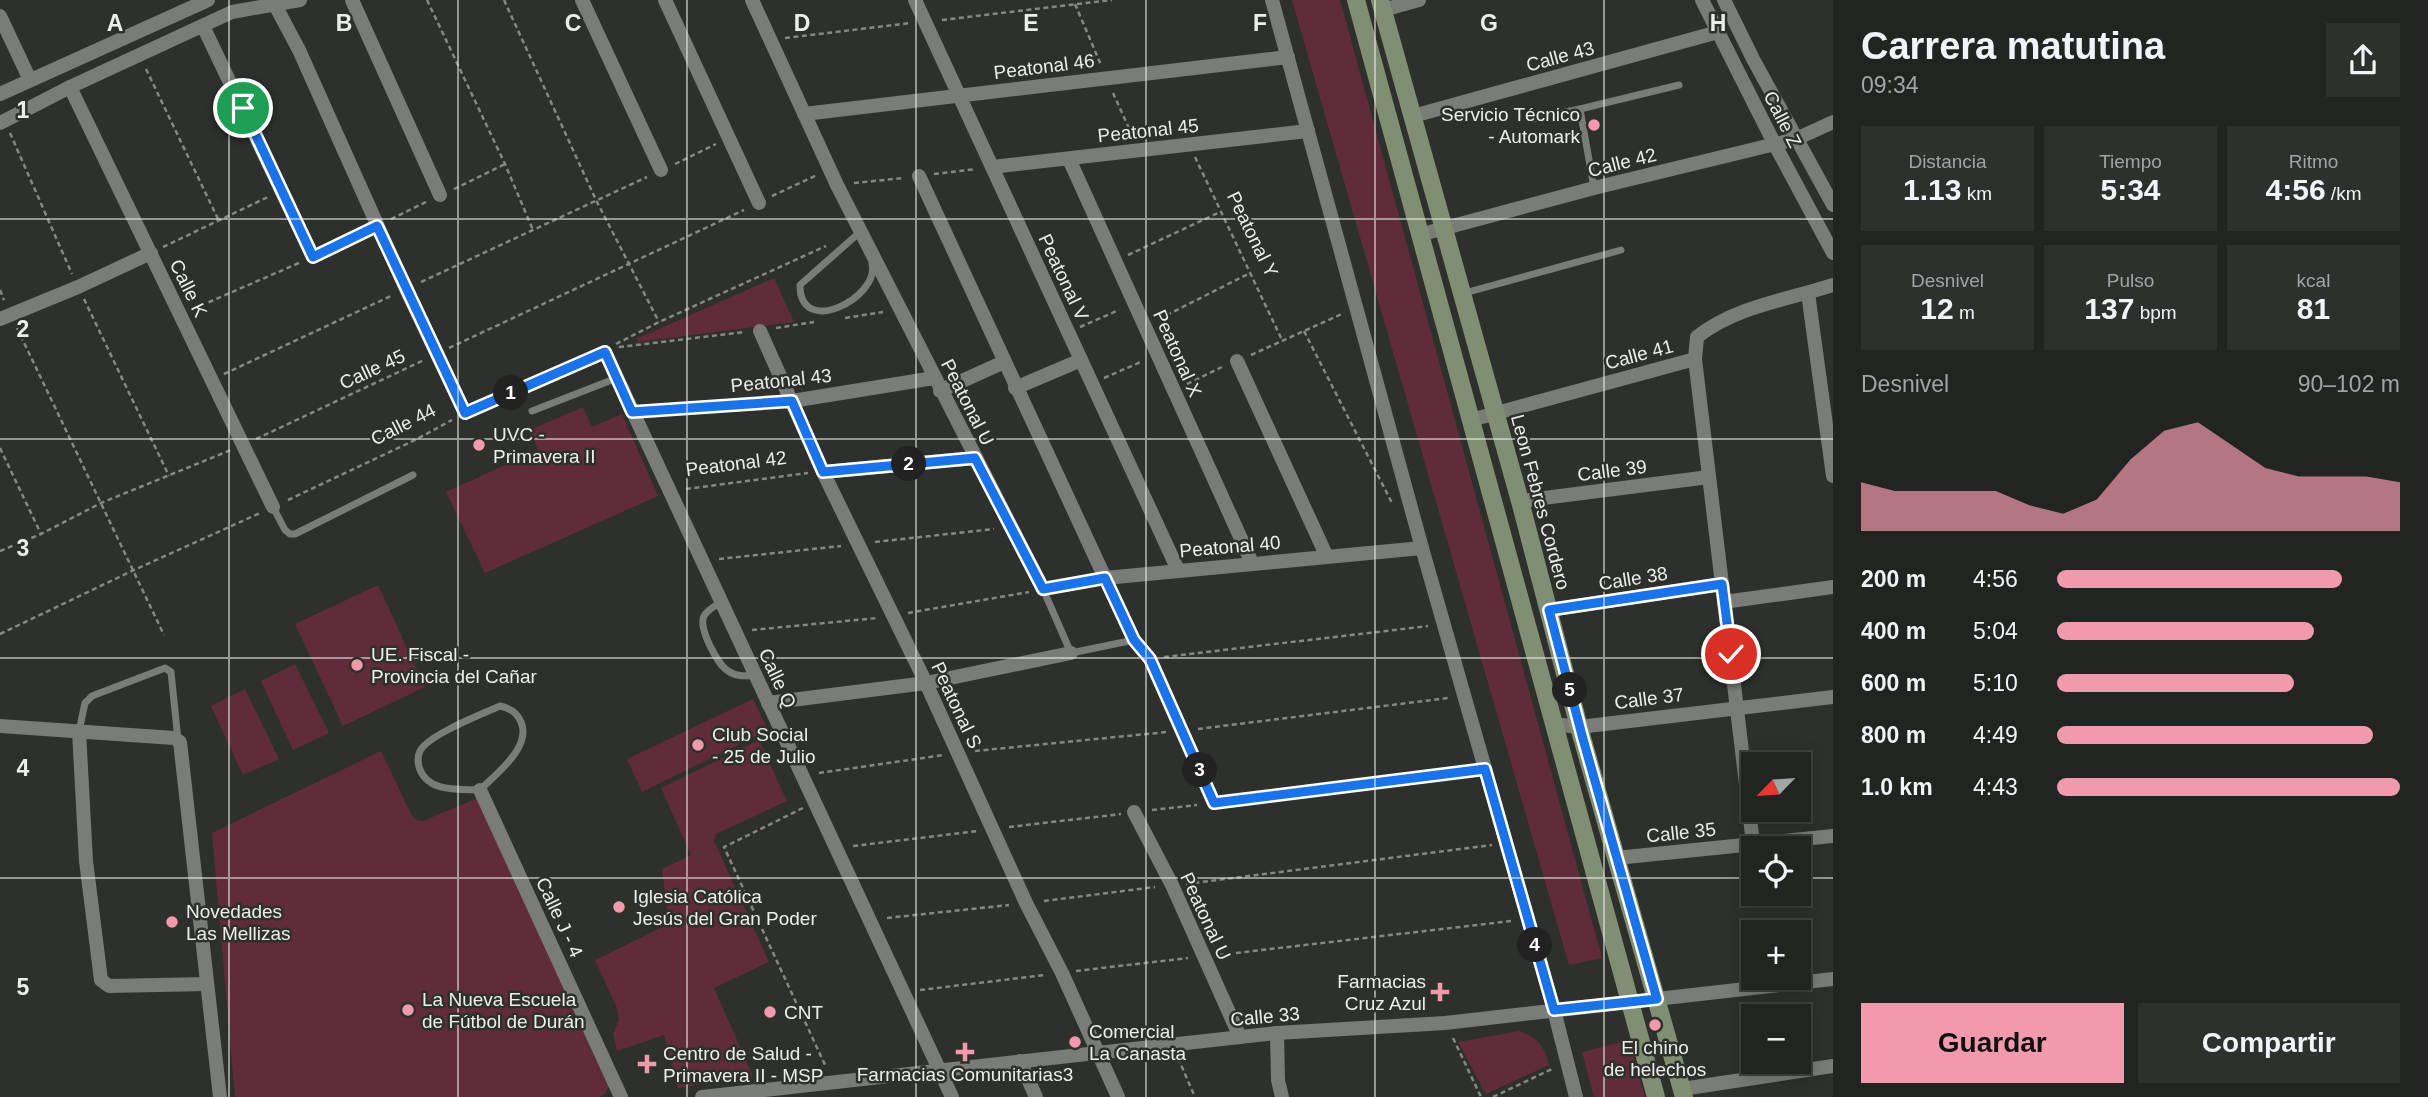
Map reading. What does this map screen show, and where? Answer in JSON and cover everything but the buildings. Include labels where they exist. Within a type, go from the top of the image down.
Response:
[{"type":"street","points":[[0,94],[208,0]]},
{"type":"street","points":[[0,123],[70,86],[232,12],[300,0]]},
{"type":"street","points":[[352,0],[440,195]]},
{"type":"street","points":[[582,0],[661,170]]},
{"type":"street","points":[[665,0],[759,203]]},
{"type":"street","name":"Peatonal U","points":[[752,0],[860,232],[1043,589]]},
{"type":"street","name":"Peatonal V","points":[[915,0],[1178,570]]},
{"type":"street","points":[[1272,0],[1576,1097]]},
{"type":"street","points":[[1356,0],[1656,1097]]},
{"type":"street","points":[[1382,5],[1419,0]]},
{"type":"street","name":"Calle Z","points":[[1702,0],[1833,253]]},
{"type":"street","name":"Calle Z","points":[[1724,0],[1833,205]]},
{"type":"street","points":[[274,3],[299,50],[405,289],[465,413]]},
{"type":"street","name":"Leon Febres Cordero","points":[[1382,5],[1442,229],[1520,501],[1579,727],[1683,1093]]},
{"type":"street","points":[[0,16],[30,80]]},
{"type":"street","points":[[203,26],[313,257]]},
{"type":"street","name":"Calle 43","points":[[1413,116],[1718,32]]},
{"type":"street","name":"Peatonal 46","points":[[804,114],[1288,57]]},
{"type":"street","name":"Calle K","points":[[70,86],[273,507]]},
{"type":"street","name":"Calle 42","points":[[1419,235],[1594,188],[1796,139],[1833,122]]},
{"type":"street","name":"Peatonal 45","points":[[992,167],[1308,131]]},
{"type":"street","name":"Peatonal X","points":[[1069,159],[1252,564]]},
{"type":"street","points":[[919,176],[1105,578]]},
{"type":"street","points":[[5,316],[78,287],[151,253]]},
{"type":"street","name":"Calle 41","points":[[1471,420],[1695,359],[1697,337],[1708,328],[1740,312],[1833,285]]},
{"type":"street","points":[[1808,293],[1833,476]]},
{"type":"street","name":"Peatonal S","points":[[760,331],[823,472],[926,683],[1118,1097]]},
{"type":"street","name":"Calle Q","points":[[605,352],[952,1097]]},
{"type":"street","points":[[1695,359],[1753,836]]},
{"type":"street","points":[[1015,388],[1080,360]]},
{"type":"street","points":[[1237,361],[1327,557]]},
{"type":"street","name":"Peatonal 43","points":[[792,401],[937,384],[1004,362]]},
{"type":"street","points":[[823,472],[975,458]]},
{"type":"street","name":"Calle 39","points":[[1520,501],[1709,477]]},
{"type":"street","name":"Peatonal 40","points":[[1105,578],[1422,548]]},
{"type":"street","name":"Calle 38","points":[[1549,610],[1722,584]]},
{"type":"street","points":[[1724,601],[1833,587]]},
{"type":"street","points":[[1134,640],[1150,659],[1214,803]]},
{"type":"street","points":[[768,703],[926,683],[1071,653]]},
{"type":"street","name":"Calle 37","points":[[1553,724],[1579,727],[1833,697]]},
{"type":"street","points":[[0,726],[178,740],[220,1097]]},
{"type":"street","points":[[79,731],[86,861],[101,980],[109,986],[207,984]]},
{"type":"street","name":"Calle J - 4","points":[[480,790],[621,1097]]},
{"type":"street","name":"Peatonal U","points":[[1134,812],[1171,885],[1240,1037]]},
{"type":"street","name":"Calle 35","points":[[1811,838],[1833,836]]},
{"type":"street","name":"Calle 35","points":[[1616,858],[1741,844]]},
{"type":"street","name":"Calle 33","points":[[702,1097],[781,1093],[833,1082],[1240,1037],[1445,1023],[1833,979]]},
{"type":"street","points":[[1277,1033],[1278,1080],[1282,1097]]},
{"type":"street","points":[[1020,1061],[1036,1097]]},
{"type":"street","points":[[1683,1093],[1833,1066]]},
{"type":"lane","points":[[1533,120],[1679,85]]},
{"type":"lane","points":[[1580,109],[1594,188]]},
{"type":"lane","points":[[860,232],[873,269],[870,281],[842,307],[814,311],[806,307],[800,298],[800,285],[860,232]]},
{"type":"lane","points":[[1461,294],[1621,250]]},
{"type":"lane","points":[[532,411],[617,378]]},
{"type":"lane","points":[[273,507],[285,530],[295,534],[413,475]]},
{"type":"lane","points":[[1043,589],[1071,653],[1134,640],[1105,578]]},
{"type":"lane","name":"Peatonal 40","points":[[1043,589],[1105,578]]},
{"type":"lane","points":[[721,602],[704,614],[702,622],[714,654],[725,669],[740,677],[755,675]]},
{"type":"lane","points":[[79,731],[85,703],[92,696],[165,668],[171,672],[178,740]]},
{"type":"lane","points":[[500,706],[509,708],[519,716],[524,740],[480,790],[430,784],[421,772],[417,760],[420,749],[440,734],[476,717],[500,706]]},
{"type":"path","points":[[427,0],[505,164],[533,230]]},
{"type":"path","points":[[503,0],[596,200],[659,321]]},
{"type":"path","points":[[139,56],[219,221]]},
{"type":"path","points":[[212,380],[729,139]]},
{"type":"path","name":"Peatonal Y","points":[[1189,145],[1282,340]]},
{"type":"path","points":[[181,314],[313,257],[505,164]]},
{"type":"path","name":"Calle 45","points":[[0,551],[41,534],[101,503],[243,445],[830,170]]},
{"type":"path","points":[[151,253],[283,190]]},
{"type":"path","points":[[1115,261],[1221,212]]},
{"type":"path","name":"Calle 44","points":[[0,634],[415,440],[465,413],[605,352],[659,321],[835,241]]},
{"type":"path","points":[[1144,326],[1250,274]]},
{"type":"path","points":[[0,290],[5,316],[101,503],[164,635]]},
{"type":"path","points":[[1068,332],[1134,303]]},
{"type":"path","points":[[1173,390],[1356,307]]},
{"type":"path","points":[[1304,331],[1393,504]]},
{"type":"path","points":[[1091,384],[1157,354]]},
{"type":"path","name":"Peatonal 43","points":[[632,412],[792,401]]},
{"type":"path","points":[[0,448],[41,534]]},
{"type":"path","name":"Peatonal 42","points":[[669,491],[823,472]]},
{"type":"path","points":[[1150,659],[1444,624]]},
{"type":"path","points":[[802,775],[958,753],[1183,731],[1464,696]]},
{"type":"path","points":[[836,848],[1485,769]]},
{"type":"path","points":[[815,803],[724,847],[833,1082]]},
{"type":"path","points":[[1445,1023],[1481,1097]]},
{"type":"path","points":[[1172,1045],[1195,1097]]},
{"type":"path","points":[[1493,1097],[1567,1062]]},
{"type":"shaded area","points":[[1292,0],[1340,0],[1602,958],[1569,965]]},
{"type":"shaded area","points":[[774,278],[794,322],[638,342],[636,339]]},
{"type":"shaded area","points":[[583,407],[592,427],[622,414],[658,496],[485,573],[446,492],[538,450],[530,430]]},
{"type":"shaded area","points":[[378,585],[425,687],[343,726],[295,624]]},
{"type":"shaded area","points":[[295,664],[329,733],[293,750],[261,681]]},
{"type":"shaded area","points":[[245,689],[279,759],[243,775],[211,706]]},
{"type":"shaded area","name":"Club Social - 25 de Julio","points":[[753,699],[768,730],[642,792],[627,759]]},
{"type":"shaded area","points":[[759,740],[787,801],[716,834],[714,841],[769,962],[714,988],[753,1076],[678,1088],[664,1035],[617,1051],[613,1034],[619,1020],[617,1008],[595,960],[669,924],[662,869],[691,855],[661,788]]},
{"type":"shaded area","points":[[381,751],[416,820],[423,821],[478,798],[611,1082],[605,1094],[600,1097],[235,1097],[212,833]]},
{"type":"shaded area","points":[[1519,1031],[1539,1043],[1549,1065],[1486,1094],[1458,1042]]},
{"type":"shaded area","points":[[1629,1040],[1645,1097],[1594,1097],[1582,1052]]},
{"type":"place","name":"Servicio Técnico - Automark","points":[[1594,125]]},
{"type":"place","name":"UVC - Primavera II","points":[[479,445]]},
{"type":"place","name":"UE. Fiscal - Provincia del Cañar","points":[[357,665]]},
{"type":"place","name":"Club Social - 25 de Julio","points":[[698,745]]},
{"type":"place","name":"Iglesia Católica Jesús del Gran Poder","points":[[619,907]]},
{"type":"place","name":"Novedades Las Mellizas","points":[[172,922]]},
{"type":"place","name":"Farmacias Cruz Azul","points":[[1440,992]]},
{"type":"place","name":"La Nueva Escuela de Fútbol de Durán","points":[[408,1010]]},
{"type":"place","name":"CNT","points":[[770,1012]]},
{"type":"place","name":"El chino de helechos","points":[[1655,1025]]},
{"type":"place","name":"Comercial La Canasta","points":[[1075,1042]]},
{"type":"place","name":"Farmacias Comunitarias3","points":[[965,1052]]},
{"type":"place","name":"Centro de Salud - Primavera II - MSP","points":[[647,1064]]},
{"type":"route","points":[[243,108],[313,257],[377,226],[465,413],[605,352],[632,412],[792,401],[823,472],[975,458],[1043,589],[1105,578],[1134,640],[1150,659],[1214,803],[1485,769],[1554,1010],[1657,999],[1549,610],[1722,584],[1731,654]]}]
